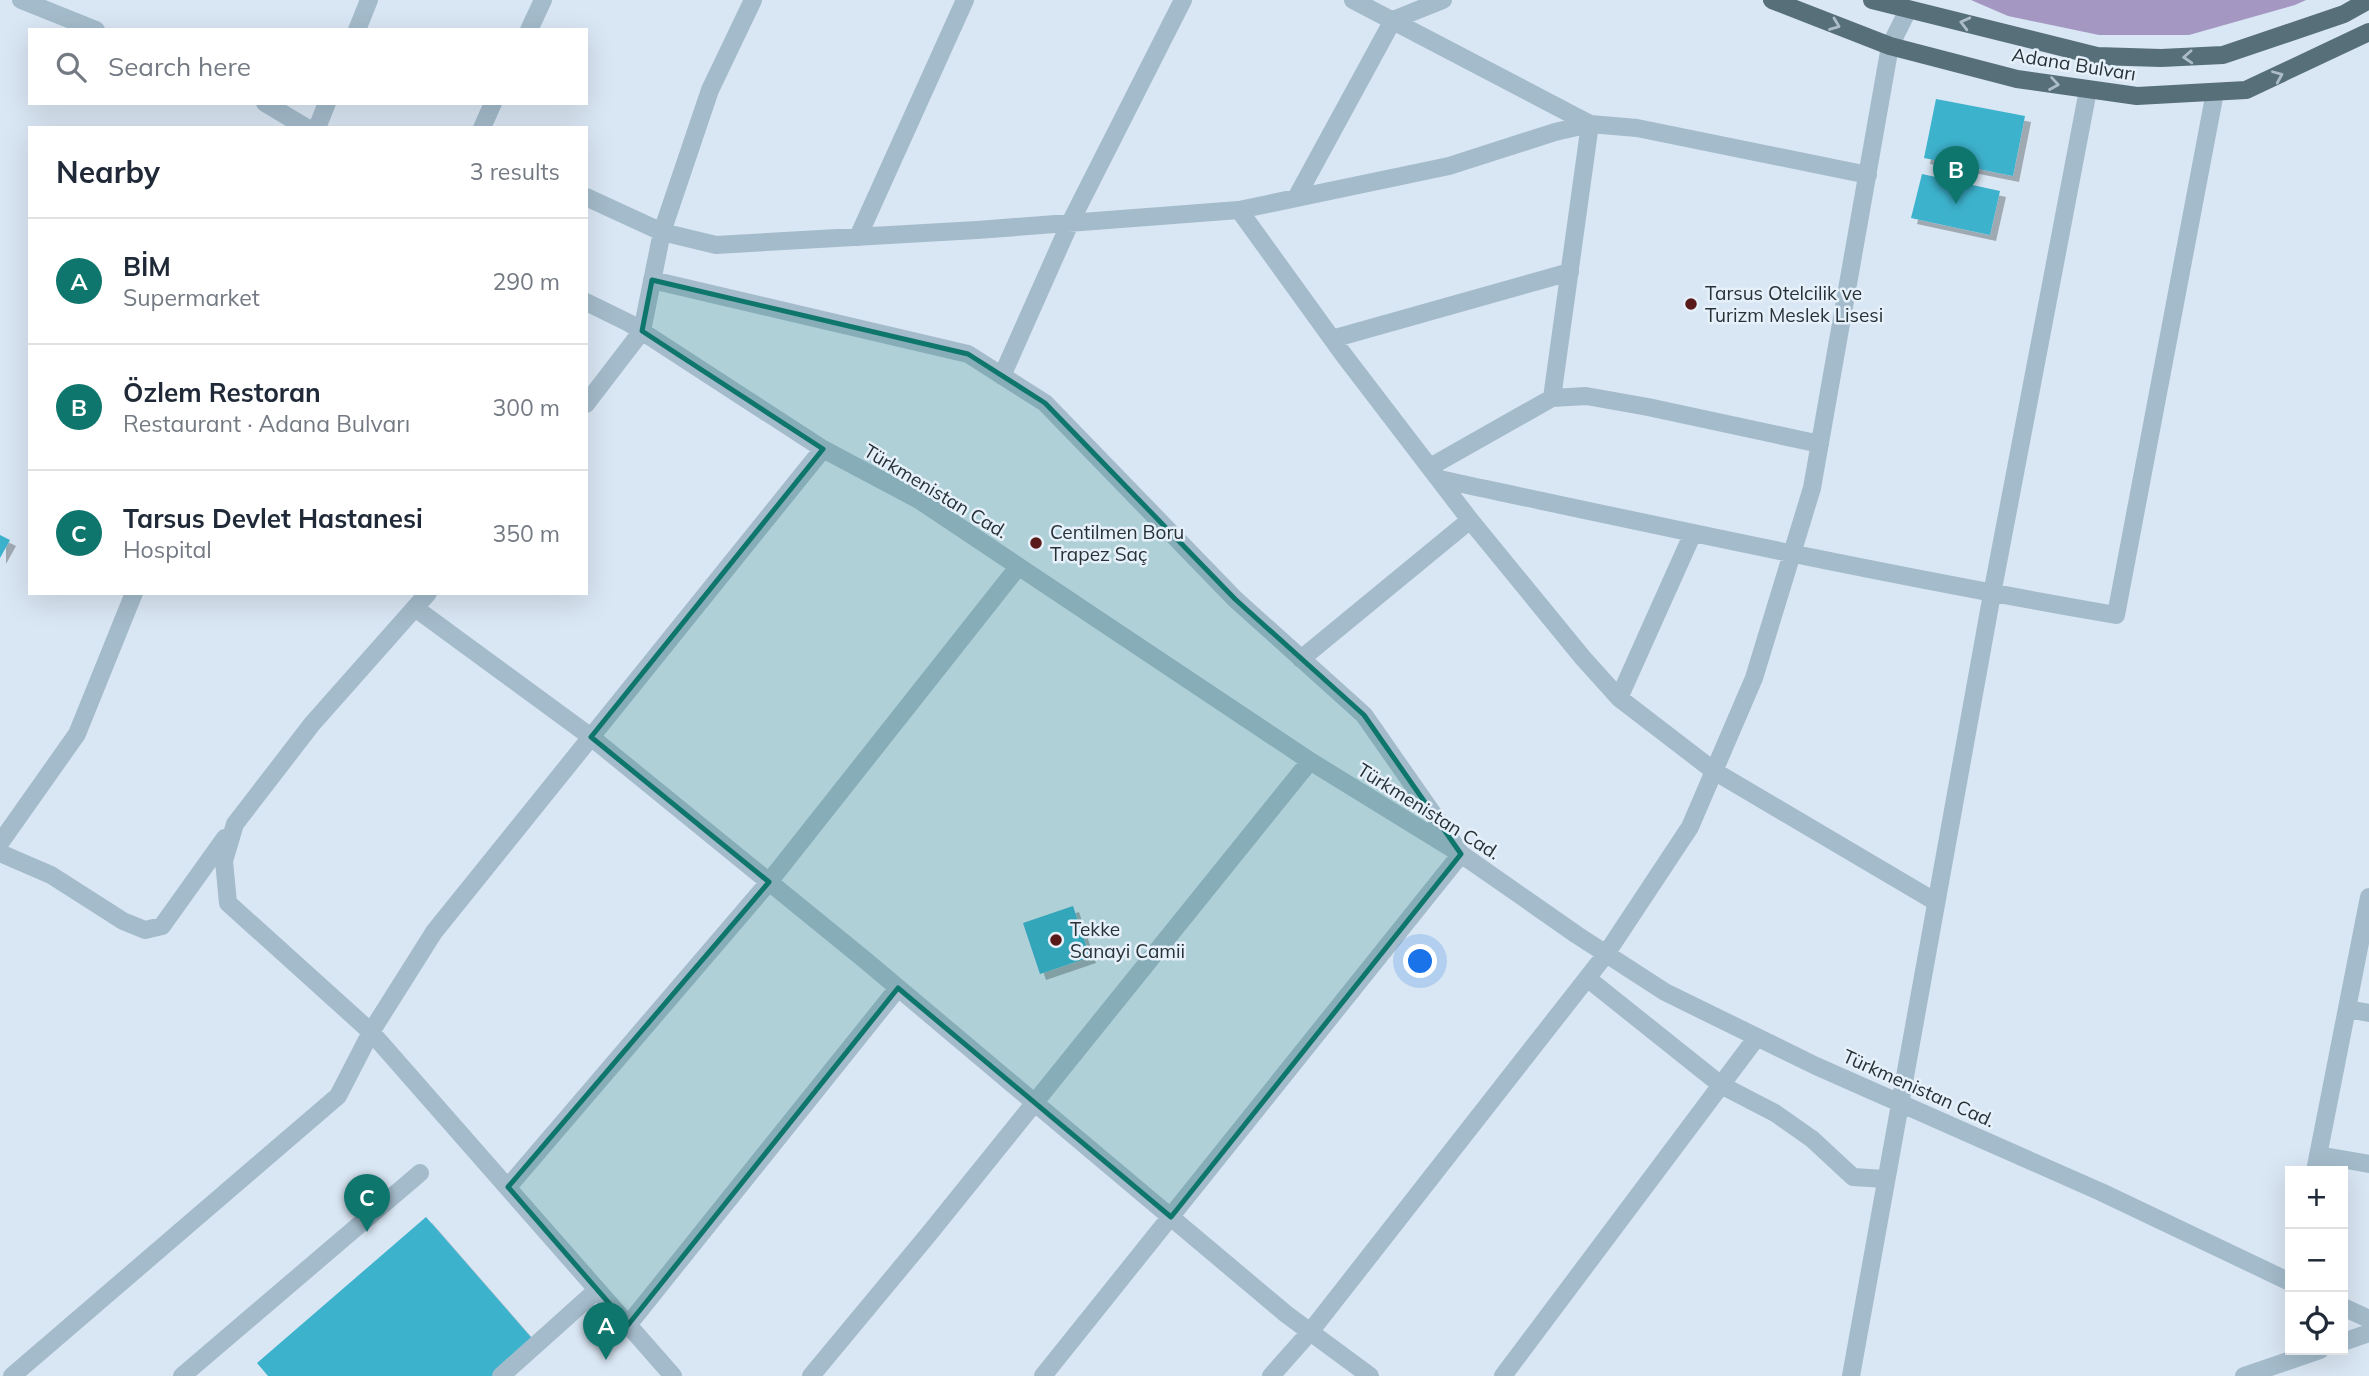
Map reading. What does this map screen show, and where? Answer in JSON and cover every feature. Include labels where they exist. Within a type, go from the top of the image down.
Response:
[{"type":"main road","name":"Adana Bulvarı","points":[[1772,0],[1890,46],[2018,79],[2137,96],[2246,90],[2369,32]]},
{"type":"main road","name":"Adana Bulvarı","points":[[1872,0],[2097,56],[2161,58],[2223,55],[2344,14],[2369,0]]},
{"type":"street","points":[[21,0],[91,28]]},
{"type":"street","points":[[358,28],[369,0]]},
{"type":"street","points":[[529,28],[543,0]]},
{"type":"street","points":[[588,401],[642,331],[662,232],[710,90],[753,0]]},
{"type":"street","points":[[858,237],[965,0]]},
{"type":"street","points":[[1002,376],[1070,223],[1182,0]]},
{"type":"street","points":[[1353,0],[1590,124]]},
{"type":"street","points":[[1296,198],[1393,20],[1443,0]]},
{"type":"street","points":[[1271,1376],[1310,1332],[1606,954],[1690,827],[1754,678],[1812,488],[1890,46],[1908,9]]},
{"type":"street","points":[[1851,1376],[1992,594],[2088,90]]},
{"type":"street","points":[[1434,473],[1792,554],[1992,594],[2116,615],[2215,92]]},
{"type":"street","points":[[268,105],[304,126]]},
{"type":"street","points":[[318,126],[326,105]]},
{"type":"street","points":[[483,126],[492,105]]},
{"type":"street","points":[[588,198],[662,232],[716,245],[1070,223],[1239,210],[1448,166],[1555,132],[1590,124],[1637,128],[1868,175]]},
{"type":"street","points":[[1552,398],[1590,124]]},
{"type":"street","points":[[1239,210],[1469,520],[1619,698],[1714,771],[1936,902]]},
{"type":"street","points":[[1332,338],[1570,272]]},
{"type":"street","points":[[652,280],[968,354],[1045,403],[1235,600],[1364,715],[1461,854],[1043,1376]]},
{"type":"street","name":"Türkmenistan Cad.","points":[[588,303],[642,331],[823,449],[919,500],[1310,761],[1461,854],[1665,992],[1757,1037],[2101,1192],[2285,1280]]},
{"type":"street","points":[[1434,473],[1552,398],[1598,398],[1820,444]]},
{"type":"street","points":[[12,1376],[338,1096],[371,1032],[434,932],[823,449]]},
{"type":"street","points":[[1301,659],[1469,520]]},
{"type":"street","points":[[1619,698],[1693,533]]},
{"type":"street","points":[[508,1187],[769,882],[1018,567]]},
{"type":"street","points":[[0,843],[77,734],[133,595]]},
{"type":"street","points":[[0,853],[51,875],[123,920],[145,930],[162,926],[235,824],[312,724],[426,595]]},
{"type":"street","points":[[415,608],[591,737],[898,988],[1310,1332],[1370,1376]]},
{"type":"street","points":[[811,1376],[1310,761]]},
{"type":"street","points":[[235,824],[224,861],[228,903],[371,1032],[673,1376]]},
{"type":"street","points":[[2369,897],[2316,1163],[2369,1164]]},
{"type":"street","points":[[1587,978],[1721,1085],[1775,1113],[1812,1139],[1853,1177],[1885,1180]]},
{"type":"street","points":[[628,1325],[898,988]]},
{"type":"street","points":[[2347,1009],[2369,1013]]},
{"type":"street","points":[[1503,1376],[1757,1037]]},
{"type":"street","points":[[182,1376],[420,1173]]},
{"type":"street","points":[[501,1376],[597,1290]]},
{"type":"street","points":[[2348,1309],[2369,1319]]},
{"type":"street","points":[[2348,1340],[2369,1333]]},
{"type":"street","points":[[2244,1376],[2305,1355]]},
{"type":"highlighted area","points":[[652,280],[968,354],[1045,403],[1235,599],[1364,715],[1461,854],[1171,1217],[898,988],[628,1325],[508,1187],[769,882],[591,737],[823,449],[642,331]]},
{"type":"shaded area","points":[[1971,0],[2306,0],[2189,35],[2099,35],[2008,16]]},
{"type":"building","points":[[1936,99],[2025,116],[2013,176],[1924,158]]},
{"type":"building","points":[[1922,174],[2000,191],[1990,235],[1911,218]]},
{"type":"building","points":[[0,535],[10,540],[0,558]]},
{"type":"building","name":"Tekke Sanayi Camii","points":[[1073,906],[1090,957],[1040,974],[1023,923]]},
{"type":"building","points":[[426,1217],[535,1342],[495,1376],[268,1376],[257,1363]]},
{"type":"place","name":"Özlem Restoran","points":[[1956,204]]},
{"type":"place","name":"Tarsus Otelcilik ve Turizm Meslek Lisesi","points":[[1691,304]]},
{"type":"place","name":"Centilmen Boru Trapez Saç","points":[[1036,543]]},
{"type":"place","name":"Tekke Sanayi Camii","points":[[1056,940]]},
{"type":"place","name":"Tarsus Devlet Hastanesi","points":[[367,1232]]},
{"type":"place","name":"BİM","points":[[606,1360]]}]
